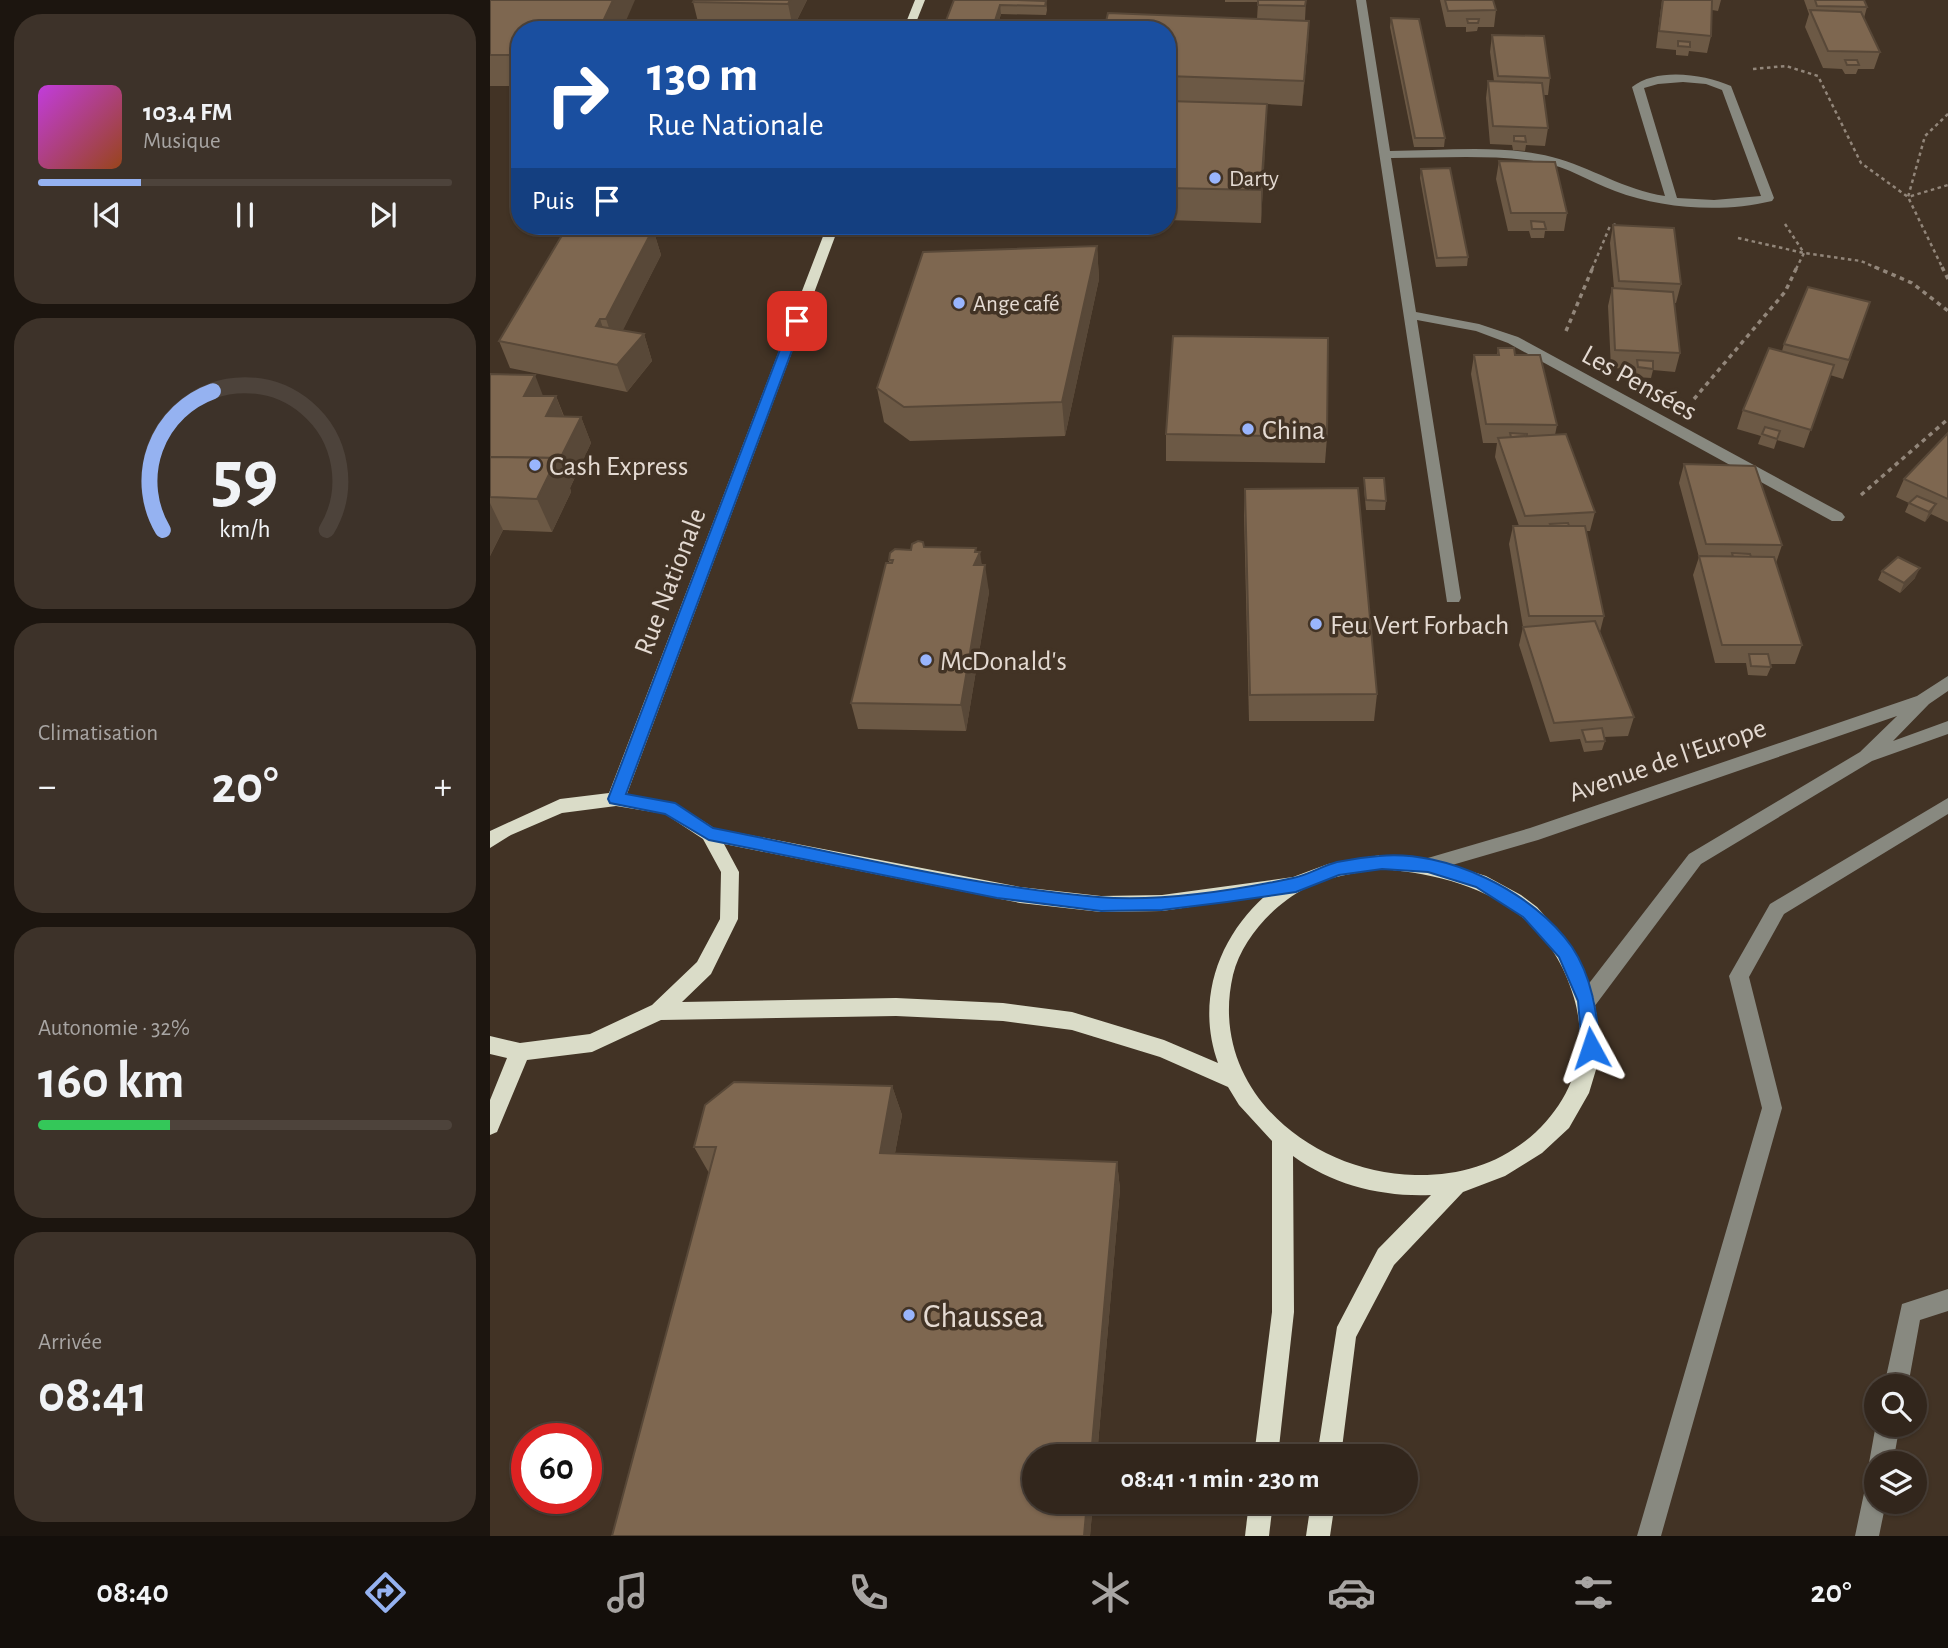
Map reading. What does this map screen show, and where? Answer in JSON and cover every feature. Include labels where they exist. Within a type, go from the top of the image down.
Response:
[{"type":"main road","points":[[912,21],[920,0]]},
{"type":"main road","name":"Rue Nationale","points":[[616,799],[830,235]]},
{"type":"main road","points":[[490,841],[505,830],[560,806],[616,799],[669,808],[709,834],[1007,893],[1101,904],[1162,903],[1296,885],[1337,869],[1382,862],[1428,865],[1482,882],[1529,912],[1565,952],[1587,1001],[1591,1048],[1579,1094],[1551,1134],[1508,1165],[1457,1183],[1395,1185],[1335,1170],[1282,1139],[1254,1112],[1232,1079],[1218,1033],[1218,988],[1233,947],[1260,912],[1296,885]]},
{"type":"main road","points":[[490,1045],[520,1052],[592,1043],[659,1011],[704,968],[729,919],[730,872],[709,834]]},
{"type":"main road","points":[[659,1011],[896,1007],[1003,1012],[1072,1021],[1164,1049],[1232,1079]]},
{"type":"main road","points":[[490,1125],[520,1052]]},
{"type":"main road","points":[[1267,1444],[1283,1312],[1282,1139]]},
{"type":"main road","points":[[1331,1444],[1345,1335],[1386,1257],[1457,1183]]},
{"type":"main road","points":[[1257,1536],[1260,1514]]},
{"type":"main road","points":[[1318,1536],[1321,1514]]},
{"type":"street","points":[[1361,0],[1453,598]]},
{"type":"street","points":[[1384,153],[1539,158],[1580,169],[1621,190],[1672,200],[1746,205],[1768,198],[1727,88],[1715,82],[1651,80],[1638,87],[1672,200]]},
{"type":"street","name":"Les Pensées","points":[[1411,315],[1479,328],[1513,340],[1837,517]]},
{"type":"street","name":"Avenue de l'Europe","points":[[1587,1001],[1695,859],[1866,757],[1923,700],[1948,682]]},
{"type":"street","name":"Avenue de l'Europe","points":[[1428,865],[1532,835],[1923,700]]},
{"type":"street","points":[[1866,757],[1948,727]]},
{"type":"street","points":[[1649,1536],[1772,1108],[1739,976],[1777,909],[1948,805]]},
{"type":"street","points":[[1898,1374],[1910,1312],[1948,1300]]},
{"type":"street","points":[[1867,1536],[1871,1514]]},
{"type":"path","points":[[1715,82],[1767,65],[1792,65],[1818,76],[1861,163],[1908,197],[1948,279]]},
{"type":"path","points":[[1908,197],[1925,136],[1947,116]]},
{"type":"path","points":[[1908,197],[1948,185]]},
{"type":"path","points":[[1768,198],[1804,253]]},
{"type":"path","points":[[1553,362],[1610,226],[1626,220]]},
{"type":"path","points":[[1738,237],[1804,253],[1861,261],[1912,283],[1948,311]]},
{"type":"path","points":[[1670,426],[1785,292],[1804,253]]},
{"type":"path","points":[[1837,517],[1948,419]]},
{"type":"building","points":[[490,0],[613,0],[603,21],[511,21],[511,55],[490,55]]},
{"type":"building","points":[[790,0],[788,4],[693,2]]},
{"type":"building","points":[[954,0],[1046,1],[1045,6],[1000,5],[995,21],[946,21]]},
{"type":"building","points":[[1258,0],[1306,0],[1305,6],[1258,5]]},
{"type":"building","points":[[1445,0],[1493,0],[1496,10],[1448,11]]},
{"type":"building","points":[[1663,0],[1712,0],[1711,36],[1659,31]]},
{"type":"building","points":[[1815,0],[1864,0],[1867,7],[1817,6]]},
{"type":"building","points":[[1810,10],[1861,12],[1880,52],[1828,51]]},
{"type":"building","points":[[1108,13],[1309,21],[1304,81],[1176,76],[1176,21],[1106,21]]},
{"type":"building","points":[[1391,18],[1419,19],[1445,138],[1415,138]]},
{"type":"building","points":[[1467,19],[1479,19],[1478,23],[1468,23]]},
{"type":"building","points":[[1492,35],[1544,36],[1550,78],[1498,76]]},
{"type":"building","points":[[1678,41],[1690,42],[1690,47],[1678,46]]},
{"type":"building","points":[[1845,60],[1857,60],[1859,65],[1847,65]]},
{"type":"building","points":[[1488,81],[1542,83],[1548,128],[1493,126]]},
{"type":"building","points":[[1176,101],[1267,104],[1261,190],[1176,188]]},
{"type":"building","points":[[1514,136],[1525,136],[1526,142],[1514,141]]},
{"type":"building","points":[[1499,161],[1555,162],[1567,213],[1511,213]]},
{"type":"building","points":[[1450,168],[1468,257],[1437,258],[1421,169]]},
{"type":"building","points":[[1531,221],[1544,222],[1546,229],[1532,229]]},
{"type":"building","points":[[1613,225],[1674,228],[1681,284],[1619,281]]},
{"type":"building","points":[[562,235],[650,235],[606,319],[600,319],[596,326],[644,334],[617,365],[499,341]]},
{"type":"building","points":[[1097,246],[1062,402],[904,407],[877,388],[923,252]]},
{"type":"building","points":[[1808,287],[1870,302],[1849,360],[1784,344]]},
{"type":"building","points":[[1612,288],[1673,292],[1680,353],[1615,350]]},
{"type":"building","points":[[1173,336],[1328,338],[1327,437],[1166,434]]},
{"type":"building","points":[[1498,348],[1514,348],[1515,355],[1540,355],[1557,425],[1486,424],[1474,355],[1499,355]]},
{"type":"building","points":[[1769,348],[1834,365],[1811,430],[1743,410]]},
{"type":"building","points":[[1637,360],[1653,361],[1653,369],[1638,367]]},
{"type":"building","points":[[490,374],[535,375],[524,396],[556,396],[546,416],[581,417],[559,461],[557,458],[490,457]]},
{"type":"building","points":[[1765,427],[1780,431],[1777,439],[1762,434]]},
{"type":"building","points":[[1510,433],[1527,434],[1527,436],[1511,437]]},
{"type":"building","points":[[1948,433],[1948,499],[1904,479]]},
{"type":"building","points":[[1566,434],[1595,512],[1525,516],[1498,438]]},
{"type":"building","points":[[490,457],[557,458],[537,499],[490,497]]},
{"type":"building","points":[[1684,464],[1755,466],[1782,545],[1706,544]]},
{"type":"building","points":[[1364,478],[1384,478],[1386,501],[1366,500]]},
{"type":"building","points":[[1358,488],[1377,694],[1250,695],[1245,489]]},
{"type":"building","points":[[1917,496],[1936,504],[1929,512],[1909,503]]},
{"type":"building","points":[[1568,523],[1569,526],[1550,524]]},
{"type":"building","points":[[1513,526],[1585,526],[1604,616],[1529,616]]},
{"type":"building","name":"McDonald's","points":[[923,542],[924,547],[976,548],[975,552],[980,552],[974,565],[985,565],[961,705],[851,703],[886,563],[892,563],[893,560],[889,560],[890,553],[895,549],[911,550],[912,544]]},
{"type":"building","points":[[1732,553],[1750,554],[1751,557],[1733,557]]},
{"type":"building","points":[[1699,556],[1774,557],[1802,645],[1722,645]]},
{"type":"building","points":[[1898,557],[1920,568],[1904,583],[1882,571]]},
{"type":"building","points":[[1595,621],[1634,717],[1554,723],[1523,627]]},
{"type":"building","points":[[1749,654],[1768,654],[1771,667],[1751,666]]},
{"type":"building","points":[[1602,728],[1605,741],[1586,742],[1582,730]]},
{"type":"building","points":[[734,1082],[892,1086],[880,1153],[1117,1162],[1092,1444],[1022,1444],[1022,1514],[1086,1514],[1084,1536],[612,1536],[716,1147],[694,1147],[705,1105]]},
{"type":"place","name":"Darty","points":[[1215,178]]},
{"type":"place","name":"Ange café","points":[[959,303]]},
{"type":"place","name":"China","points":[[1248,429]]},
{"type":"place","name":"Cash Express","points":[[535,465]]},
{"type":"place","name":"Feu Vert Forbach","points":[[1316,624]]},
{"type":"place","name":"McDonald's","points":[[926,660]]},
{"type":"place","name":"Chaussea","points":[[909,1315]]},
{"type":"route","points":[[797,321],[616,799],[669,808],[709,834],[929,879],[1020,895],[1101,904],[1162,903],[1296,885],[1337,869],[1382,862],[1428,865],[1482,882],[1529,912],[1565,952],[1587,1001],[1591,1048]]}]
